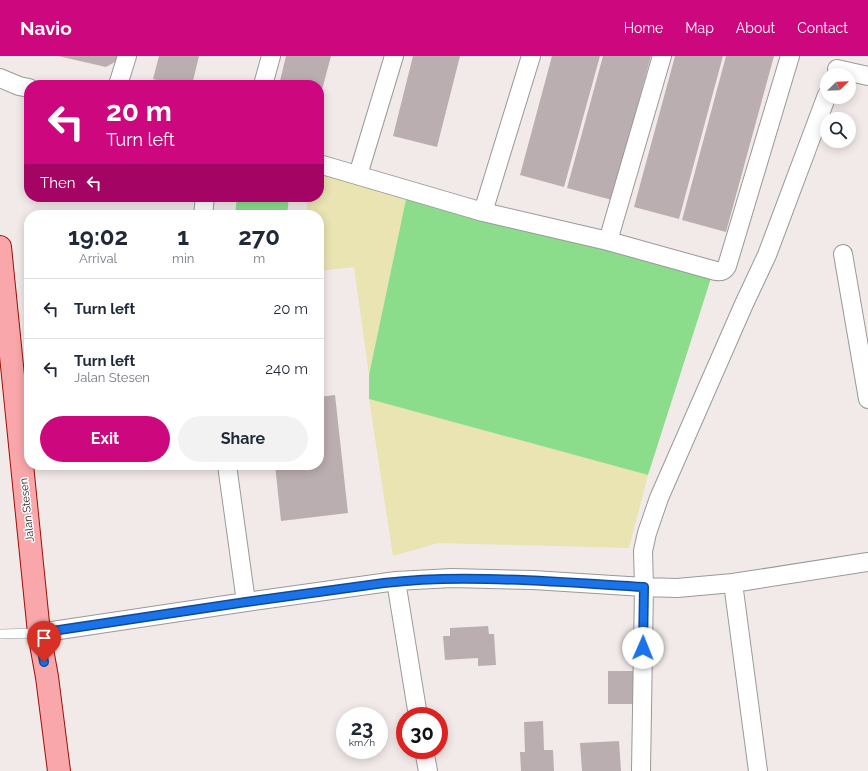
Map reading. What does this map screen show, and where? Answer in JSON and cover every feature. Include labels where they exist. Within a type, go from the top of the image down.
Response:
[{"type":"main road","name":"Jalan Stesen","points":[[0,248],[39,633],[47,677],[59,771]]},
{"type":"street","points":[[120,80],[127,56]]},
{"type":"street","points":[[264,80],[271,56]]},
{"type":"street","points":[[358,175],[394,56]]},
{"type":"street","points":[[484,212],[532,56]]},
{"type":"street","points":[[608,241],[662,56]]},
{"type":"street","points":[[324,165],[484,212],[608,241],[720,272],[727,266],[790,56]]},
{"type":"street","points":[[838,67],[868,76]]},
{"type":"street","points":[[0,78],[24,87]]},
{"type":"street","points":[[640,771],[644,587],[643,551],[647,533],[659,498],[767,255],[824,104]]},
{"type":"street","points":[[843,254],[868,399]]},
{"type":"street","points":[[228,470],[246,602]]},
{"type":"street","points":[[39,633],[246,602],[396,582],[452,578],[533,580],[677,588],[733,583],[868,562]]},
{"type":"street","points":[[396,582],[417,707]]},
{"type":"street","points":[[733,583],[758,771]]},
{"type":"street","points":[[426,759],[428,771]]},
{"type":"lane","points":[[0,634],[39,633]]},
{"type":"shaded area","points":[[324,160],[409,185],[369,375],[354,267],[324,270],[324,210],[307,210],[307,202],[324,202]]},
{"type":"shaded area","points":[[369,399],[648,475],[629,548],[438,543],[393,556]]},
{"type":"green space","points":[[409,185],[713,272],[648,475],[369,399],[369,375]]},
{"type":"green space","points":[[236,202],[288,202],[288,210],[236,210]]},
{"type":"building","points":[[58,56],[123,56],[106,67]]},
{"type":"building","points":[[159,56],[199,56],[193,80],[153,79]]},
{"type":"building","points":[[286,56],[331,56],[324,82],[324,80],[280,80]]},
{"type":"building","points":[[413,56],[460,56],[437,147],[393,136]]},
{"type":"building","points":[[552,56],[600,56],[564,187],[520,175]]},
{"type":"building","points":[[603,56],[651,56],[612,200],[567,188]]},
{"type":"building","points":[[675,56],[723,56],[679,219],[634,207]]},
{"type":"building","points":[[726,56],[774,56],[726,232],[682,220]]},
{"type":"building","points":[[335,395],[348,513],[281,521],[276,470],[324,470],[324,396]]},
{"type":"building","points":[[488,626],[489,634],[494,634],[496,665],[478,666],[478,658],[445,660],[443,636],[450,636],[450,628]]},
{"type":"building","points":[[608,671],[633,671],[633,704],[608,704]]},
{"type":"building","points":[[543,721],[544,750],[553,750],[554,771],[521,771],[520,752],[525,752],[524,722]]},
{"type":"building","points":[[619,741],[621,771],[582,771],[580,743]]},
{"type":"route","points":[[44,662],[39,633],[384,583],[452,578],[533,580],[644,587],[643,648]]}]
